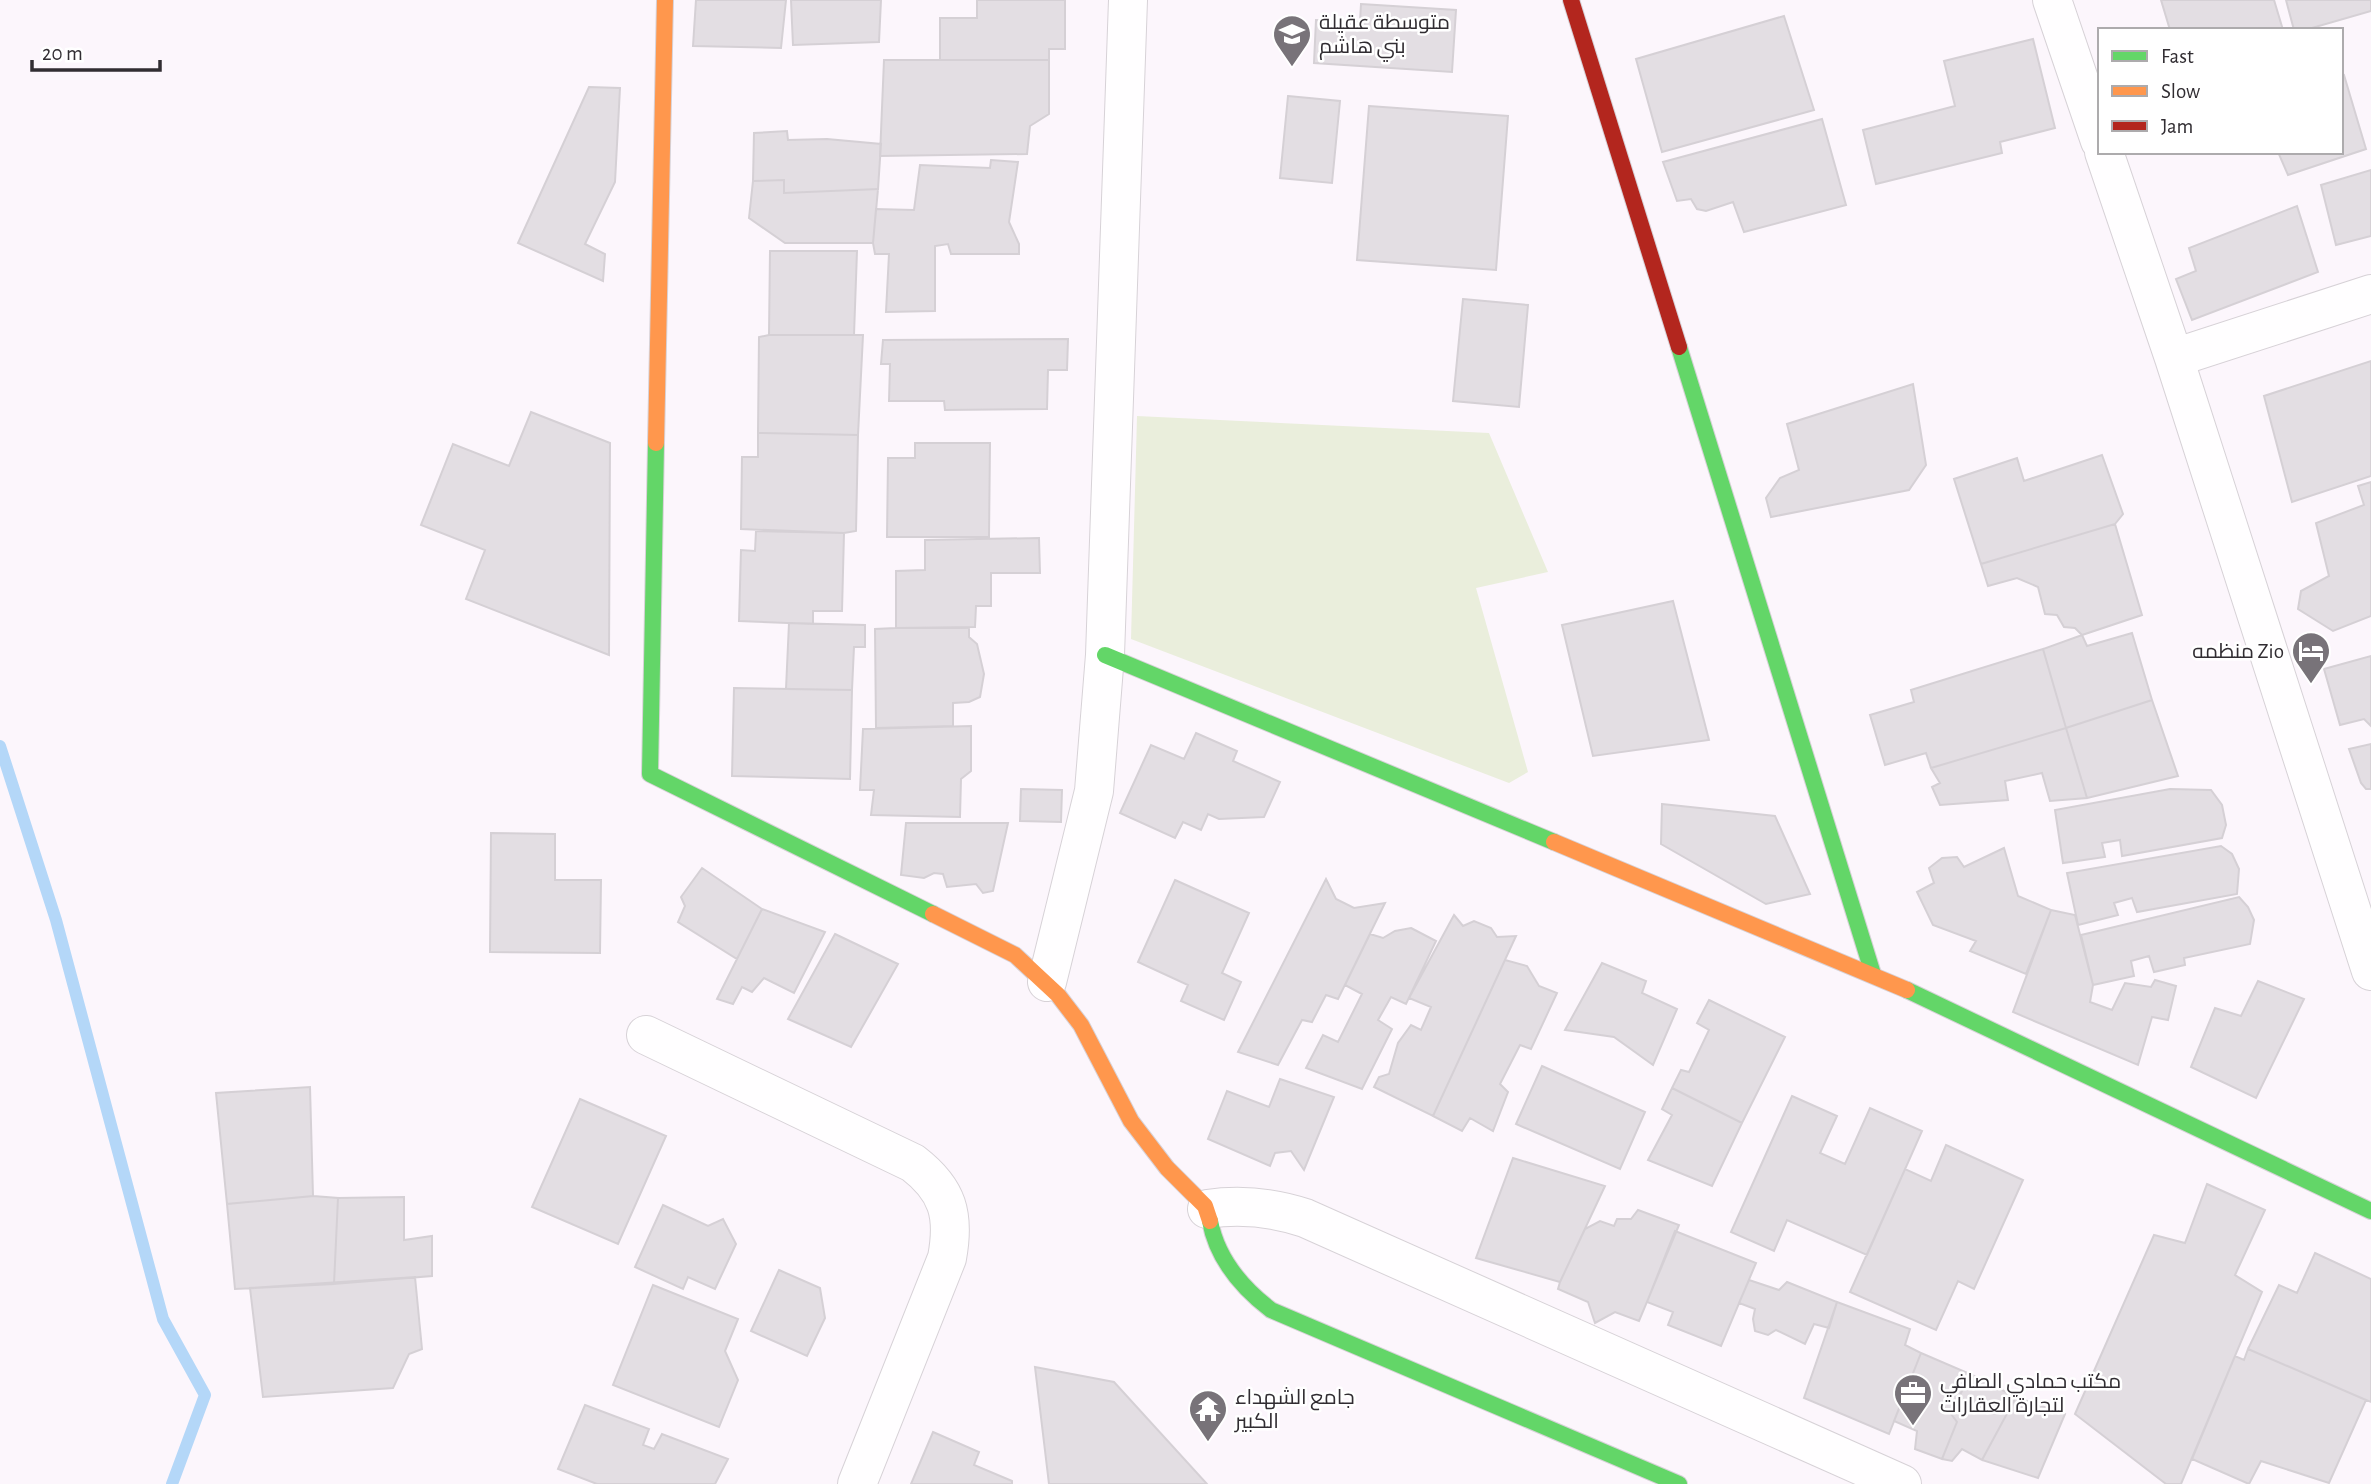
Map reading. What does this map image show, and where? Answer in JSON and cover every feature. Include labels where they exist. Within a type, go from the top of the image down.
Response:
[{"type":"street","points":[[665,0],[650,774],[1015,955],[1047,982],[1072,1011],[1139,1133],[1171,1173],[1207,1209],[1221,1256],[1235,1277],[1251,1296],[1271,1310],[1679,1484]]},
{"type":"street","points":[[1047,982],[1094,791],[1105,655],[1128,0]]},
{"type":"street","points":[[1570,0],[1873,974]]},
{"type":"street","points":[[2052,0],[2098,135]]},
{"type":"street","points":[[2105,154],[2174,358],[2371,971]]},
{"type":"street","points":[[2174,358],[2371,294]]},
{"type":"street","points":[[1105,655],[1873,974],[2371,1211]]},
{"type":"street","points":[[646,1035],[913,1163],[930,1177],[943,1195],[950,1215],[951,1236],[947,1258],[857,1484]]},
{"type":"street","points":[[1207,1209],[1231,1205],[1257,1206],[1305,1218],[1902,1484]]},
{"type":"green space","points":[[1137,416],[1489,433],[1548,572],[1476,588],[1528,772],[1509,783],[1131,639]]},
{"type":"building","points":[[696,0],[786,0],[781,48],[693,46]]},
{"type":"building","points":[[791,0],[881,0],[879,42],[793,45]]},
{"type":"building","points":[[977,0],[1065,0],[1065,49],[1049,49],[1049,60],[940,60],[940,18],[977,18]]},
{"type":"building","points":[[2161,0],[2274,0],[2282,28],[2169,28]]},
{"type":"building","points":[[2286,0],[2371,0],[2371,11],[2312,28],[2293,28]]},
{"type":"building","points":[[1361,4],[1456,10],[1452,72],[1314,63],[1316,20],[1360,22]]},
{"type":"building","points":[[1784,16],[1814,110],[1662,152],[1636,59]]},
{"type":"building","points":[[2033,39],[2055,128],[2000,142],[2002,153],[1876,184],[1863,130],[1955,106],[1944,61]]},
{"type":"building","points":[[884,60],[1049,60],[1049,114],[1030,126],[1027,154],[880,156]]},
{"type":"building","points":[[2343,75],[2366,149],[2288,175],[2279,154],[2343,154]]},
{"type":"building","points":[[589,87],[620,88],[615,182],[585,244],[605,254],[603,281],[518,243]]},
{"type":"building","points":[[1288,96],[1340,101],[1332,183],[1280,178]]},
{"type":"building","points":[[1369,106],[1508,116],[1496,270],[1357,260]]},
{"type":"building","points":[[1822,119],[1846,205],[1744,232],[1733,202],[1706,211],[1697,209],[1691,199],[1677,201],[1663,162]]},
{"type":"building","points":[[787,131],[788,140],[827,139],[881,144],[878,189],[784,193],[784,180],[753,181],[754,133]]},
{"type":"building","points":[[991,160],[1018,162],[1009,222],[1019,244],[1019,254],[951,254],[948,244],[935,246],[935,311],[886,312],[889,254],[875,254],[873,243],[876,209],[914,210],[920,165],[990,168]]},
{"type":"building","points":[[2371,170],[2371,236],[2336,245],[2321,185]]},
{"type":"building","points":[[784,180],[784,193],[878,189],[873,243],[785,243],[749,218],[753,181]]},
{"type":"building","points":[[2297,206],[2318,272],[2192,320],[2176,279],[2196,271],[2189,248]]},
{"type":"building","points":[[770,251],[857,251],[854,335],[769,335]]},
{"type":"building","points":[[1463,299],[1528,305],[1519,407],[1453,401]]},
{"type":"building","points":[[863,335],[858,435],[758,433],[759,337]]},
{"type":"building","points":[[1068,339],[1067,370],[1048,370],[1047,409],[945,410],[944,401],[889,401],[890,364],[881,364],[883,340]]},
{"type":"building","points":[[2371,361],[2371,476],[2292,502],[2264,396]]},
{"type":"building","points":[[1913,384],[1926,465],[1909,490],[1771,517],[1766,498],[1780,478],[1799,470],[1787,424]]},
{"type":"building","points":[[531,412],[610,443],[609,655],[466,599],[485,550],[421,525],[453,444],[509,466]]},
{"type":"building","points":[[758,433],[858,435],[856,531],[844,533],[741,529],[742,457],[758,457]]},
{"type":"building","points":[[915,443],[990,443],[989,537],[887,537],[888,458],[915,458]]},
{"type":"building","points":[[2102,455],[2123,514],[2115,524],[1981,564],[1954,479],[2017,458],[2024,481]]},
{"type":"building","points":[[2371,482],[2371,616],[2333,631],[2298,609],[2301,591],[2329,576],[2316,523],[2364,505],[2358,486]]},
{"type":"building","points":[[2115,524],[2142,615],[2082,635],[2075,628],[2064,627],[2057,615],[2045,614],[2038,587],[2017,578],[1988,586],[1981,564]]},
{"type":"building","points":[[756,531],[844,533],[842,611],[813,611],[813,624],[739,621],[741,550],[755,551]]},
{"type":"building","points":[[1039,538],[1040,573],[991,573],[991,606],[976,606],[975,627],[896,628],[896,571],[925,570],[925,540]]},
{"type":"building","points":[[1673,601],[1709,740],[1593,756],[1562,625]]},
{"type":"building","points":[[789,623],[865,625],[865,647],[854,647],[852,690],[786,689]]},
{"type":"building","points":[[969,628],[969,637],[977,644],[984,674],[980,697],[969,702],[953,703],[953,726],[876,728],[875,629]]},
{"type":"building","points":[[2132,633],[2152,700],[2066,728],[2043,649],[2082,635],[2087,646]]},
{"type":"building","points":[[2043,649],[2066,728],[1931,768],[1926,753],[1885,765],[1870,715],[1914,702],[1911,690]]},
{"type":"building","points":[[2371,656],[2371,726],[2364,719],[2340,725],[2324,669]]},
{"type":"building","points":[[734,688],[852,690],[850,779],[732,776]]},
{"type":"building","points":[[2152,700],[2178,776],[2087,798],[2066,728]]},
{"type":"building","points":[[971,726],[971,771],[961,779],[960,817],[871,815],[874,790],[860,790],[863,729]]},
{"type":"building","points":[[2066,728],[2087,798],[2050,801],[2042,773],[2005,781],[2008,800],[1940,805],[1932,787],[1940,783],[1931,768]]},
{"type":"building","points":[[1196,733],[1237,751],[1233,761],[1280,782],[1264,817],[1219,819],[1208,814],[1201,830],[1183,822],[1175,838],[1120,813],[1151,745],[1184,759]]},
{"type":"building","points":[[2371,744],[2371,789],[2366,789],[2361,783],[2349,749]]},
{"type":"building","points":[[1021,789],[1062,790],[1061,822],[1020,821]]},
{"type":"building","points":[[2170,789],[2211,790],[2222,805],[2226,825],[2222,838],[2122,856],[2120,840],[2102,843],[2105,857],[2063,863],[2055,810]]},
{"type":"building","points":[[1662,804],[1775,816],[1810,894],[1766,904],[1661,844]]},
{"type":"building","points":[[906,823],[1008,823],[993,891],[983,893],[976,884],[947,887],[943,874],[934,873],[924,878],[901,875]]},
{"type":"building","points":[[491,833],[555,834],[555,880],[601,880],[600,953],[490,952]]},
{"type":"building","points":[[2221,846],[2232,854],[2239,869],[2237,894],[2137,912],[2132,898],[2114,903],[2118,915],[2078,925],[2067,873]]},
{"type":"building","points":[[2004,848],[2018,896],[2051,910],[2026,974],[1970,951],[1976,941],[1933,925],[1917,892],[1934,883],[1929,868],[1942,858],[1957,857],[1964,867]]},
{"type":"building","points":[[702,868],[762,909],[737,959],[678,922],[685,906],[681,897]]},
{"type":"building","points":[[1326,879],[1336,899],[1354,908],[1385,903],[1338,999],[1326,995],[1312,1022],[1302,1020],[1278,1065],[1238,1052]]},
{"type":"building","points":[[1175,880],[1249,913],[1222,973],[1241,982],[1224,1020],[1181,1001],[1188,985],[1138,962]]},
{"type":"building","points":[[2239,897],[2254,920],[2250,944],[2184,958],[2185,965],[2154,972],[2149,956],[2131,961],[2134,976],[2093,985],[2081,935]]},
{"type":"building","points":[[762,909],[825,932],[794,993],[764,978],[752,992],[742,987],[733,1004],[717,999]]},
{"type":"building","points":[[2051,910],[2075,915],[2093,985],[2090,1002],[2112,1010],[2125,983],[2151,987],[2155,980],[2176,986],[2168,1020],[2152,1017],[2138,1065],[2013,1012]]},
{"type":"building","points":[[1454,915],[1463,926],[1474,921],[1491,928],[1497,937],[1516,936],[1433,1116],[1374,1087],[1379,1077],[1389,1074],[1398,1043],[1411,1025],[1421,1030],[1431,1007],[1409,998]]},
{"type":"building","points":[[1411,928],[1436,941],[1406,1004],[1391,997],[1378,1020],[1392,1029],[1362,1089],[1306,1068],[1323,1035],[1338,1042],[1362,994],[1345,985],[1370,934],[1383,938],[1395,931]]},
{"type":"building","points":[[835,934],[898,964],[851,1047],[788,1019]]},
{"type":"building","points":[[1505,960],[1527,966],[1539,986],[1557,993],[1531,1049],[1520,1045],[1500,1084],[1508,1092],[1493,1131],[1470,1118],[1462,1131],[1433,1116]]},
{"type":"building","points":[[1602,963],[1646,981],[1642,993],[1677,1009],[1653,1065],[1614,1037],[1565,1030]]},
{"type":"building","points":[[2258,981],[2304,999],[2256,1098],[2191,1067],[2215,1008],[2241,1016]]},
{"type":"building","points":[[1709,1000],[1785,1037],[1742,1123],[1672,1088],[1681,1070],[1689,1072],[1709,1030],[1697,1023]]},
{"type":"building","points":[[1542,1066],[1645,1112],[1620,1169],[1516,1124]]},
{"type":"building","points":[[1280,1079],[1334,1097],[1304,1170],[1291,1151],[1275,1153],[1270,1166],[1208,1139],[1227,1091],[1269,1107]]},
{"type":"building","points":[[310,1087],[313,1196],[227,1204],[216,1093]]},
{"type":"building","points":[[1672,1088],[1742,1123],[1712,1186],[1648,1160],[1672,1115],[1662,1109]]},
{"type":"building","points":[[1792,1096],[1837,1116],[1820,1153],[1845,1164],[1870,1108],[1922,1131],[1867,1255],[1787,1220],[1774,1251],[1731,1232]]},
{"type":"building","points":[[580,1099],[666,1136],[618,1244],[532,1207]]},
{"type":"building","points":[[1946,1145],[2023,1180],[1974,1289],[1958,1281],[1936,1330],[1850,1292],[1905,1169],[1931,1181]]},
{"type":"building","points":[[1513,1158],[1605,1186],[1560,1282],[1476,1258]]},
{"type":"building","points":[[2207,1184],[2265,1210],[2235,1275],[2262,1292],[2181,1484],[2166,1484],[2075,1414],[2154,1235],[2185,1243]]},
{"type":"building","points":[[313,1196],[338,1198],[334,1284],[235,1289],[227,1204]]},
{"type":"building","points":[[404,1197],[404,1240],[432,1236],[432,1276],[334,1284],[338,1198]]},
{"type":"building","points":[[663,1205],[708,1226],[723,1219],[736,1244],[715,1289],[688,1277],[683,1289],[635,1267]]},
{"type":"building","points":[[1638,1210],[1679,1225],[1639,1321],[1615,1312],[1595,1323],[1588,1302],[1558,1289],[1560,1282],[1585,1229],[1600,1221],[1614,1226],[1617,1219],[1631,1219]]},
{"type":"building","points":[[1675,1231],[1756,1263],[1721,1346],[1668,1325],[1673,1312],[1647,1302]]},
{"type":"building","points":[[2315,1253],[2371,1279],[2371,1402],[2248,1349],[2279,1285],[2297,1293]]},
{"type":"building","points":[[779,1270],[820,1288],[825,1318],[807,1356],[751,1331]]},
{"type":"building","points":[[415,1277],[422,1349],[409,1354],[393,1388],[263,1397],[250,1288]]},
{"type":"building","points":[[1749,1280],[1779,1290],[1787,1282],[1837,1302],[1829,1328],[1814,1324],[1805,1344],[1776,1330],[1768,1335],[1755,1331],[1755,1309],[1739,1303]]},
{"type":"building","points":[[653,1285],[738,1319],[725,1351],[738,1380],[719,1427],[613,1385]]},
{"type":"building","points":[[1837,1302],[1910,1329],[1905,1345],[1921,1353],[1889,1434],[1804,1398]]},
{"type":"building","points":[[2248,1349],[2366,1400],[2329,1483],[2261,1461],[2249,1484],[2192,1459],[2235,1356],[2244,1360]]},
{"type":"building","points":[[1921,1353],[1970,1374],[1951,1414],[1957,1422],[1942,1459],[1915,1449],[1917,1431],[1894,1421]]},
{"type":"building","points":[[1035,1367],[1114,1382],[1207,1484],[1049,1484]]},
{"type":"building","points":[[1970,1374],[2016,1397],[1982,1460],[1962,1449],[1952,1461],[1942,1459],[1957,1422],[1951,1414]]},
{"type":"building","points":[[2016,1397],[2065,1414],[2038,1478],[1982,1460]]},
{"type":"building","points":[[585,1405],[649,1429],[643,1445],[654,1449],[662,1434],[728,1459],[715,1484],[597,1484],[558,1469]]},
{"type":"building","points":[[933,1432],[979,1452],[974,1465],[1012,1481],[1012,1484],[911,1484]]},
{"type":"waterway","points":[[0,746],[56,920],[163,1319],[205,1395],[172,1484]]},
{"type":"traffic: fast","points":[[1679,347],[1873,974]]},
{"type":"traffic: fast","points":[[656,443],[650,774],[933,914]]},
{"type":"traffic: fast","points":[[1105,655],[1554,842]]},
{"type":"traffic: fast","points":[[1907,990],[2371,1211]]},
{"type":"traffic: fast","points":[[1210,1221],[1224,1260],[1240,1282],[1271,1310],[1679,1484]]},
{"type":"traffic: slow","points":[[656,443],[665,0]]},
{"type":"traffic: slow","points":[[1554,842],[1907,990]]},
{"type":"traffic: slow","points":[[933,914],[1015,955],[1058,995],[1081,1025],[1131,1121],[1167,1168],[1205,1206],[1210,1221]]},
{"type":"traffic: jam","points":[[1571,0],[1679,347]]},
{"type":"place","name":"متوسطة عقيلة بني هاشم","points":[[1292,68]]},
{"type":"place","name":"منظمه Zio","points":[[2311,685]]},
{"type":"place","name":"مكتب حمادي الصافي لتجارة العقارات","points":[[1913,1427]]},
{"type":"place","name":"جامع الشهداء الكبير","points":[[1208,1443]]}]
